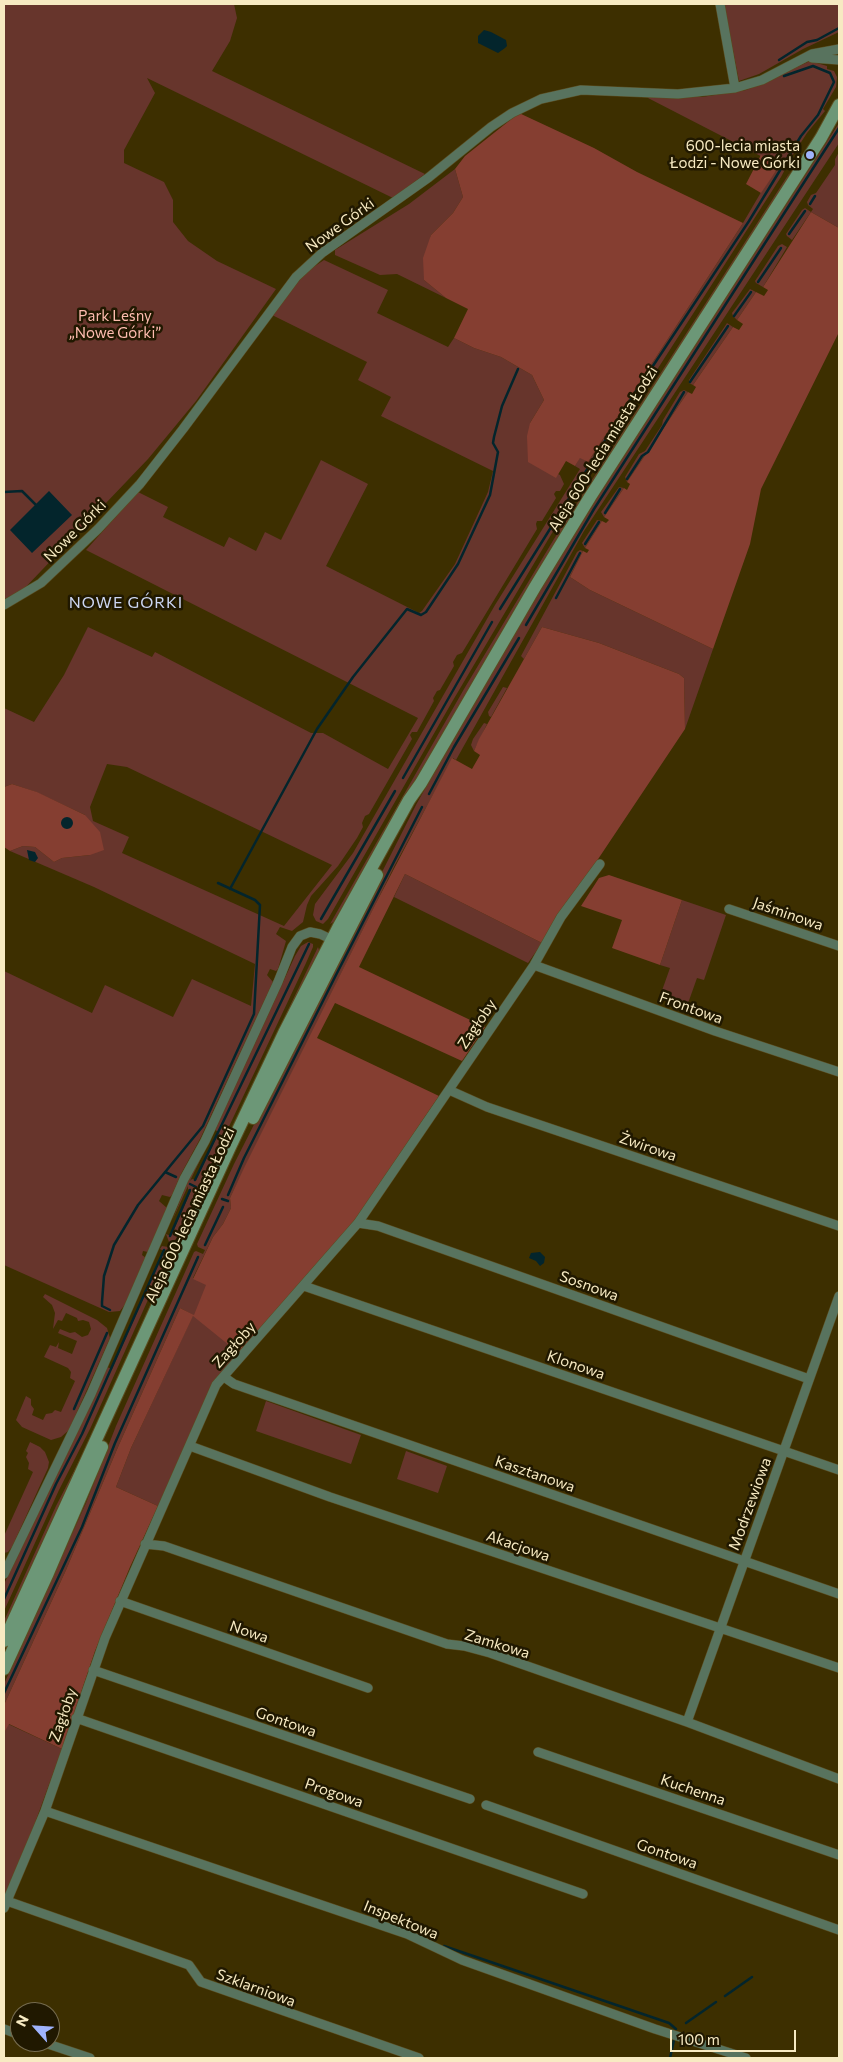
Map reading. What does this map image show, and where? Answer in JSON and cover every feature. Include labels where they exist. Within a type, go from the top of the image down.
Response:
[{"type":"main road","name":"Aleja 600-lecia miasta Łodzi","points":[[4,1669],[228,1170],[336,942],[409,800],[421,783],[508,632],[590,497],[821,138],[839,105]]},
{"type":"main road","name":"Aleja 600-lecia miasta Łodzi","points":[[821,138],[839,115]]},
{"type":"main road","name":"Aleja 600-lecia miasta Łodzi","points":[[4,1641],[191,1231],[284,1033],[336,942]]},
{"type":"street","points":[[720,4],[735,88]]},
{"type":"street","name":"Nowe Górki","points":[[4,604],[41,583],[98,529],[140,484],[296,277],[322,253],[428,178],[491,127],[525,106],[564,93],[594,90],[678,94],[735,88],[762,80],[790,64],[818,52],[839,49]]},
{"type":"street","name":"Nowe Górki","points":[[805,58],[822,57],[839,60]]},
{"type":"street","name":"Zagłoby","points":[[5,1904],[45,1811],[93,1670],[120,1601],[213,1392],[358,1223],[534,966],[561,917],[600,864]]},
{"type":"street","name":"Jaśminowa","points":[[729,909],[839,946]]},
{"type":"street","points":[[4,1574],[88,1400],[184,1179],[209,1132],[292,948],[300,936],[310,932],[320,934],[336,942]]},
{"type":"street","name":"Frontowa","points":[[534,966],[714,1031],[839,1072]]},
{"type":"street","name":"Żwirowa","points":[[449,1090],[487,1107],[839,1226]]},
{"type":"street","name":"Sosnowa","points":[[358,1223],[378,1226],[810,1379]]},
{"type":"street","name":"Klonowa","points":[[304,1286],[839,1470]]},
{"type":"street","name":"Modrzewiowa","points":[[688,1722],[839,1296]]},
{"type":"street","name":"Kasztanowa","points":[[224,1377],[234,1384],[839,1594]]},
{"type":"street","name":"Akacjowa","points":[[190,1446],[330,1497],[839,1668]]},
{"type":"street","name":"Zamkowa","points":[[145,1544],[164,1546],[447,1644],[464,1646],[490,1653],[688,1722],[839,1778]]},
{"type":"street","name":"Nowa","points":[[120,1601],[368,1688]]},
{"type":"street","name":"Gontowa","points":[[93,1670],[470,1799]]},
{"type":"street","name":"Progowa","points":[[76,1718],[583,1894]]},
{"type":"street","name":"Kuchenna","points":[[538,1752],[839,1855]]},
{"type":"street","name":"Gontowa","points":[[486,1805],[839,1930]]},
{"type":"street","name":"Inspektowa","points":[[45,1811],[407,1934],[443,1952],[471,1963],[656,2029],[746,2058]]},
{"type":"street","name":"Szklarniowa","points":[[5,1904],[188,1965],[201,1982],[418,2058]]},
{"type":"street","points":[[60,2048],[90,2058]]},
{"type":"green space","name":"Park Leśny „Nowe Górki”","points":[[4,4],[234,4],[237,18],[230,41],[212,71],[425,174],[393,198],[147,78],[155,93],[124,150],[124,163],[164,182],[173,200],[173,222],[188,241],[217,261],[276,289],[196,401],[148,459],[20,593],[4,599]]},
{"type":"green space","points":[[724,4],[839,4],[839,32],[803,49],[759,74],[739,81]]},
{"type":"green space","points":[[810,61],[827,66],[827,69],[834,71],[837,77],[836,87],[823,109],[825,111],[807,133],[792,156],[781,177],[552,533],[452,702],[328,919],[323,924],[316,921],[313,915],[315,904],[353,853],[495,605],[580,469],[575,466],[580,457],[588,462],[743,223],[767,182],[780,166],[648,98],[649,95],[702,97],[746,90]]},
{"type":"green space","points":[[839,123],[839,143],[584,531],[456,760],[453,758],[395,865],[230,1198],[231,1208],[223,1224],[213,1237],[193,1278],[206,1284],[240,1354],[219,1377],[158,1506],[116,1487],[131,1448],[193,1315],[180,1308],[66,1570],[4,1705],[4,1684],[86,1503],[116,1426],[194,1252],[203,1254],[205,1250],[198,1247],[197,1244],[234,1164],[417,803],[510,640],[610,476]]},
{"type":"green space","points":[[839,152],[839,228],[811,212],[813,209],[807,202],[811,195],[816,193],[835,165],[835,159]]},
{"type":"green space","points":[[455,169],[463,197],[453,213],[431,235],[424,280],[446,298],[397,274],[380,275],[335,255],[335,250],[409,204]]},
{"type":"green space","points":[[790,172],[558,537],[466,693],[337,920],[330,924],[464,689],[554,539]]},
{"type":"green space","points":[[805,208],[811,212],[792,240],[787,236],[786,234],[802,210]]},
{"type":"green space","points":[[782,244],[787,247],[763,287],[755,281],[778,246]]},
{"type":"green space","points":[[324,260],[388,290],[377,313],[448,347],[454,338],[474,348],[501,357],[532,375],[544,400],[530,423],[556,477],[558,474],[560,475],[564,484],[560,491],[556,491],[554,494],[556,498],[542,521],[537,521],[537,529],[462,653],[457,655],[453,662],[454,666],[433,698],[434,701],[417,732],[412,732],[410,735],[412,739],[369,814],[365,816],[362,823],[363,827],[357,838],[338,866],[311,896],[303,922],[292,931],[280,927],[276,934],[286,941],[278,969],[276,971],[270,969],[267,975],[273,982],[172,1195],[170,1197],[162,1195],[159,1201],[167,1208],[148,1252],[143,1251],[142,1255],[146,1258],[127,1302],[120,1311],[109,1312],[4,1265],[4,971],[92,1013],[105,985],[173,1017],[192,979],[251,1006],[255,964],[94,887],[10,851],[23,846],[35,847],[54,862],[62,858],[90,855],[85,815],[36,792],[12,784],[4,787],[4,708],[34,722],[64,675],[88,627],[152,657],[155,652],[311,733],[323,733],[388,769],[418,718],[86,550],[138,492],[168,507],[163,517],[224,547],[229,537],[256,551],[265,532],[281,540],[321,460],[368,484],[326,566],[419,613],[455,564],[488,492],[493,471],[381,416],[391,397],[358,380],[367,362],[272,315],[306,272]],"holes":[[[107,764],[127,767],[332,865],[284,926],[122,853],[129,837],[93,821],[90,807]]]},
{"type":"green space","points":[[750,289],[756,292],[737,320],[732,313]]},
{"type":"green space","points":[[727,323],[733,327],[693,385],[689,383],[689,380]]},
{"type":"green space","points":[[684,390],[688,392],[627,482],[625,477],[639,454],[645,451],[680,392]]},
{"type":"green space","points":[[619,487],[624,488],[604,517],[601,512]]},
{"type":"green space","points":[[597,520],[602,521],[585,548],[582,543]]},
{"type":"green space","points":[[583,551],[570,577],[590,590],[713,649],[685,729],[684,678],[679,674],[599,643],[542,627],[524,659],[521,656],[577,552]]},
{"type":"green space","points":[[503,687],[507,688],[491,717],[488,712]]},
{"type":"green space","points":[[484,723],[487,724],[474,751],[471,745],[473,739]]},
{"type":"green space","points":[[405,874],[542,943],[528,963],[394,897]]},
{"type":"green space","points":[[682,900],[726,915],[704,980],[697,978],[686,1009],[659,999],[670,968],[660,965]]},
{"type":"green space","points":[[308,942],[313,944],[313,947],[306,963],[176,1239],[169,1242],[166,1234],[171,1236],[191,1191],[188,1189],[188,1186],[172,1221],[189,1178],[205,1150],[190,1181],[192,1179],[196,1180],[219,1132],[215,1130],[295,956],[301,946]]},
{"type":"green space","points":[[318,947],[320,953],[96,1427],[188,1221]]},
{"type":"green space","points":[[162,1246],[168,1247],[169,1253],[90,1429],[59,1490],[4,1611],[4,1584],[107,1367],[112,1369],[164,1251],[160,1249]]},
{"type":"green space","points":[[45,1294],[97,1320],[107,1328],[110,1338],[69,1430],[61,1437],[51,1440],[22,1427],[16,1420],[26,1396],[31,1399],[31,1405],[34,1409],[32,1415],[43,1420],[46,1414],[52,1413],[55,1410],[61,1412],[75,1381],[70,1378],[71,1372],[68,1368],[44,1357],[50,1345],[56,1347],[59,1342],[58,1348],[72,1354],[77,1341],[58,1333],[60,1329],[70,1333],[75,1332],[82,1337],[88,1335],[91,1329],[89,1322],[78,1321],[77,1318],[66,1313],[62,1321],[58,1320],[53,1329],[55,1313],[52,1305],[43,1297]]},
{"type":"green space","points":[[266,1401],[361,1435],[351,1464],[256,1431]]},
{"type":"green space","points":[[30,1442],[45,1452],[49,1462],[48,1468],[12,1547],[8,1552],[4,1553],[4,1536],[33,1472],[28,1469],[29,1463],[26,1457],[28,1453],[26,1451]]},
{"type":"green space","points":[[88,1444],[4,1628],[4,1621],[56,1506]]},
{"type":"green space","points":[[406,1451],[447,1466],[438,1493],[397,1479]]},
{"type":"green space","points":[[8,1724],[62,1749],[28,1842],[4,1897],[4,1733]]},
{"type":"shaded area","points":[[519,113],[594,148],[637,172],[743,223],[588,462],[580,458],[575,466],[566,461],[556,478],[528,462],[527,436],[530,423],[544,400],[532,375],[501,357],[474,348],[454,338],[468,309],[446,298],[424,280],[423,258],[431,235],[453,213],[463,197],[455,169],[465,156]]},
{"type":"shaded area","points":[[761,155],[780,165],[761,193],[746,184]]},
{"type":"shaded area","points":[[811,212],[839,228],[839,332],[761,489],[750,544],[713,649],[590,590],[570,577],[583,551],[587,553],[589,550],[585,548],[602,521],[606,523],[609,520],[604,517],[624,488],[627,490],[630,484],[627,482],[688,392],[692,394],[696,387],[693,385],[733,327],[739,330],[743,324],[737,320],[756,292],[764,296],[768,290],[763,287]]},
{"type":"shaded area","points":[[542,627],[599,643],[679,674],[684,678],[685,729],[542,943],[405,874],[359,967],[485,1027],[462,1061],[335,1003],[317,1038],[439,1096],[354,1222],[240,1354],[193,1316],[131,1448],[116,1487],[158,1506],[95,1651],[62,1749],[9,1724],[4,1733],[4,1705],[66,1570],[180,1308],[194,1315],[206,1285],[193,1279],[213,1237],[223,1224],[231,1208],[230,1198],[244,1168],[375,905],[452,758],[472,769],[480,755],[474,751],[479,739]]},
{"type":"shaded area","points":[[12,784],[37,792],[85,815],[100,832],[104,850],[90,855],[62,858],[54,862],[35,847],[23,846],[10,851],[4,847],[4,787]]},
{"type":"shaded area","points":[[609,875],[682,900],[660,965],[612,948],[622,920],[581,906],[599,878]]},
{"type":"water","points":[[484,30],[506,40],[507,46],[498,53],[478,43],[478,36]]},
{"type":"water","points":[[49,491],[72,515],[32,553],[10,530]]},
{"type":"water","points":[[67,817],[73,823],[67,829],[61,823]]},
{"type":"water","points":[[27,850],[35,852],[38,858],[35,862],[29,860]]},
{"type":"water","points":[[540,1252],[545,1257],[544,1263],[540,1266],[536,1261],[529,1258],[531,1253]]},
{"type":"waterway","points":[[779,60],[807,42],[817,40],[839,28]]},
{"type":"waterway","points":[[500,609],[633,396],[749,221],[801,136],[818,115],[834,82],[830,73],[813,66],[784,76]]},
{"type":"waterway","points":[[526,625],[594,509],[839,128]]},
{"type":"waterway","points":[[810,204],[815,196]]},
{"type":"waterway","points":[[789,234],[805,211]]},
{"type":"waterway","points":[[758,282],[781,248]]},
{"type":"waterway","points":[[734,316],[751,292]]},
{"type":"waterway","points":[[690,382],[728,326]]},
{"type":"waterway","points":[[230,889],[317,729],[353,677],[407,609],[421,615],[426,612],[458,564],[490,495],[498,452],[493,443],[494,437],[502,406],[518,369]]},
{"type":"waterway","points":[[627,479],[642,456],[648,452],[684,392]]},
{"type":"waterway","points":[[605,513],[620,489]]},
{"type":"waterway","points":[[4,492],[22,491],[36,505]]},
{"type":"waterway","points":[[585,544],[599,522]]},
{"type":"waterway","points":[[556,598],[580,553]]},
{"type":"waterway","points":[[403,778],[492,622]]},
{"type":"waterway","points":[[429,794],[454,747],[519,638]]},
{"type":"waterway","points":[[321,919],[395,791]]},
{"type":"waterway","points":[[228,1195],[244,1158],[422,807]]},
{"type":"waterway","points":[[110,1310],[102,1306],[102,1302],[104,1276],[114,1245],[138,1205],[203,1126],[254,1014],[260,905],[255,900],[218,883]]},
{"type":"waterway","points":[[195,1180],[309,944]]},
{"type":"waterway","points":[[165,1172],[176,1177]]},
{"type":"waterway","points":[[190,1184],[196,1187]]},
{"type":"waterway","points":[[170,1236],[190,1190]]},
{"type":"waterway","points":[[222,1199],[228,1201]]},
{"type":"waterway","points":[[205,1245],[223,1207]]},
{"type":"waterway","points":[[4,1599],[56,1484],[82,1434],[164,1250]]},
{"type":"waterway","points":[[4,1693],[82,1527],[115,1443],[198,1257]]},
{"type":"waterway","points":[[74,1409],[107,1333]]},
{"type":"waterway","points":[[444,1946],[669,2023],[676,2029]]},
{"type":"waterway","points":[[725,1996],[752,1977]]},
{"type":"waterway","points":[[686,2023],[716,2002]]},
{"type":"waterway","points":[[670,2058],[674,2040]]},
{"type":"place","name":"600-lecia miasta Łodzi - Nowe Górki","points":[[810,155]]},
{"type":"district","name":"NOWE GÓRKI","points":[[126,603]]}]
